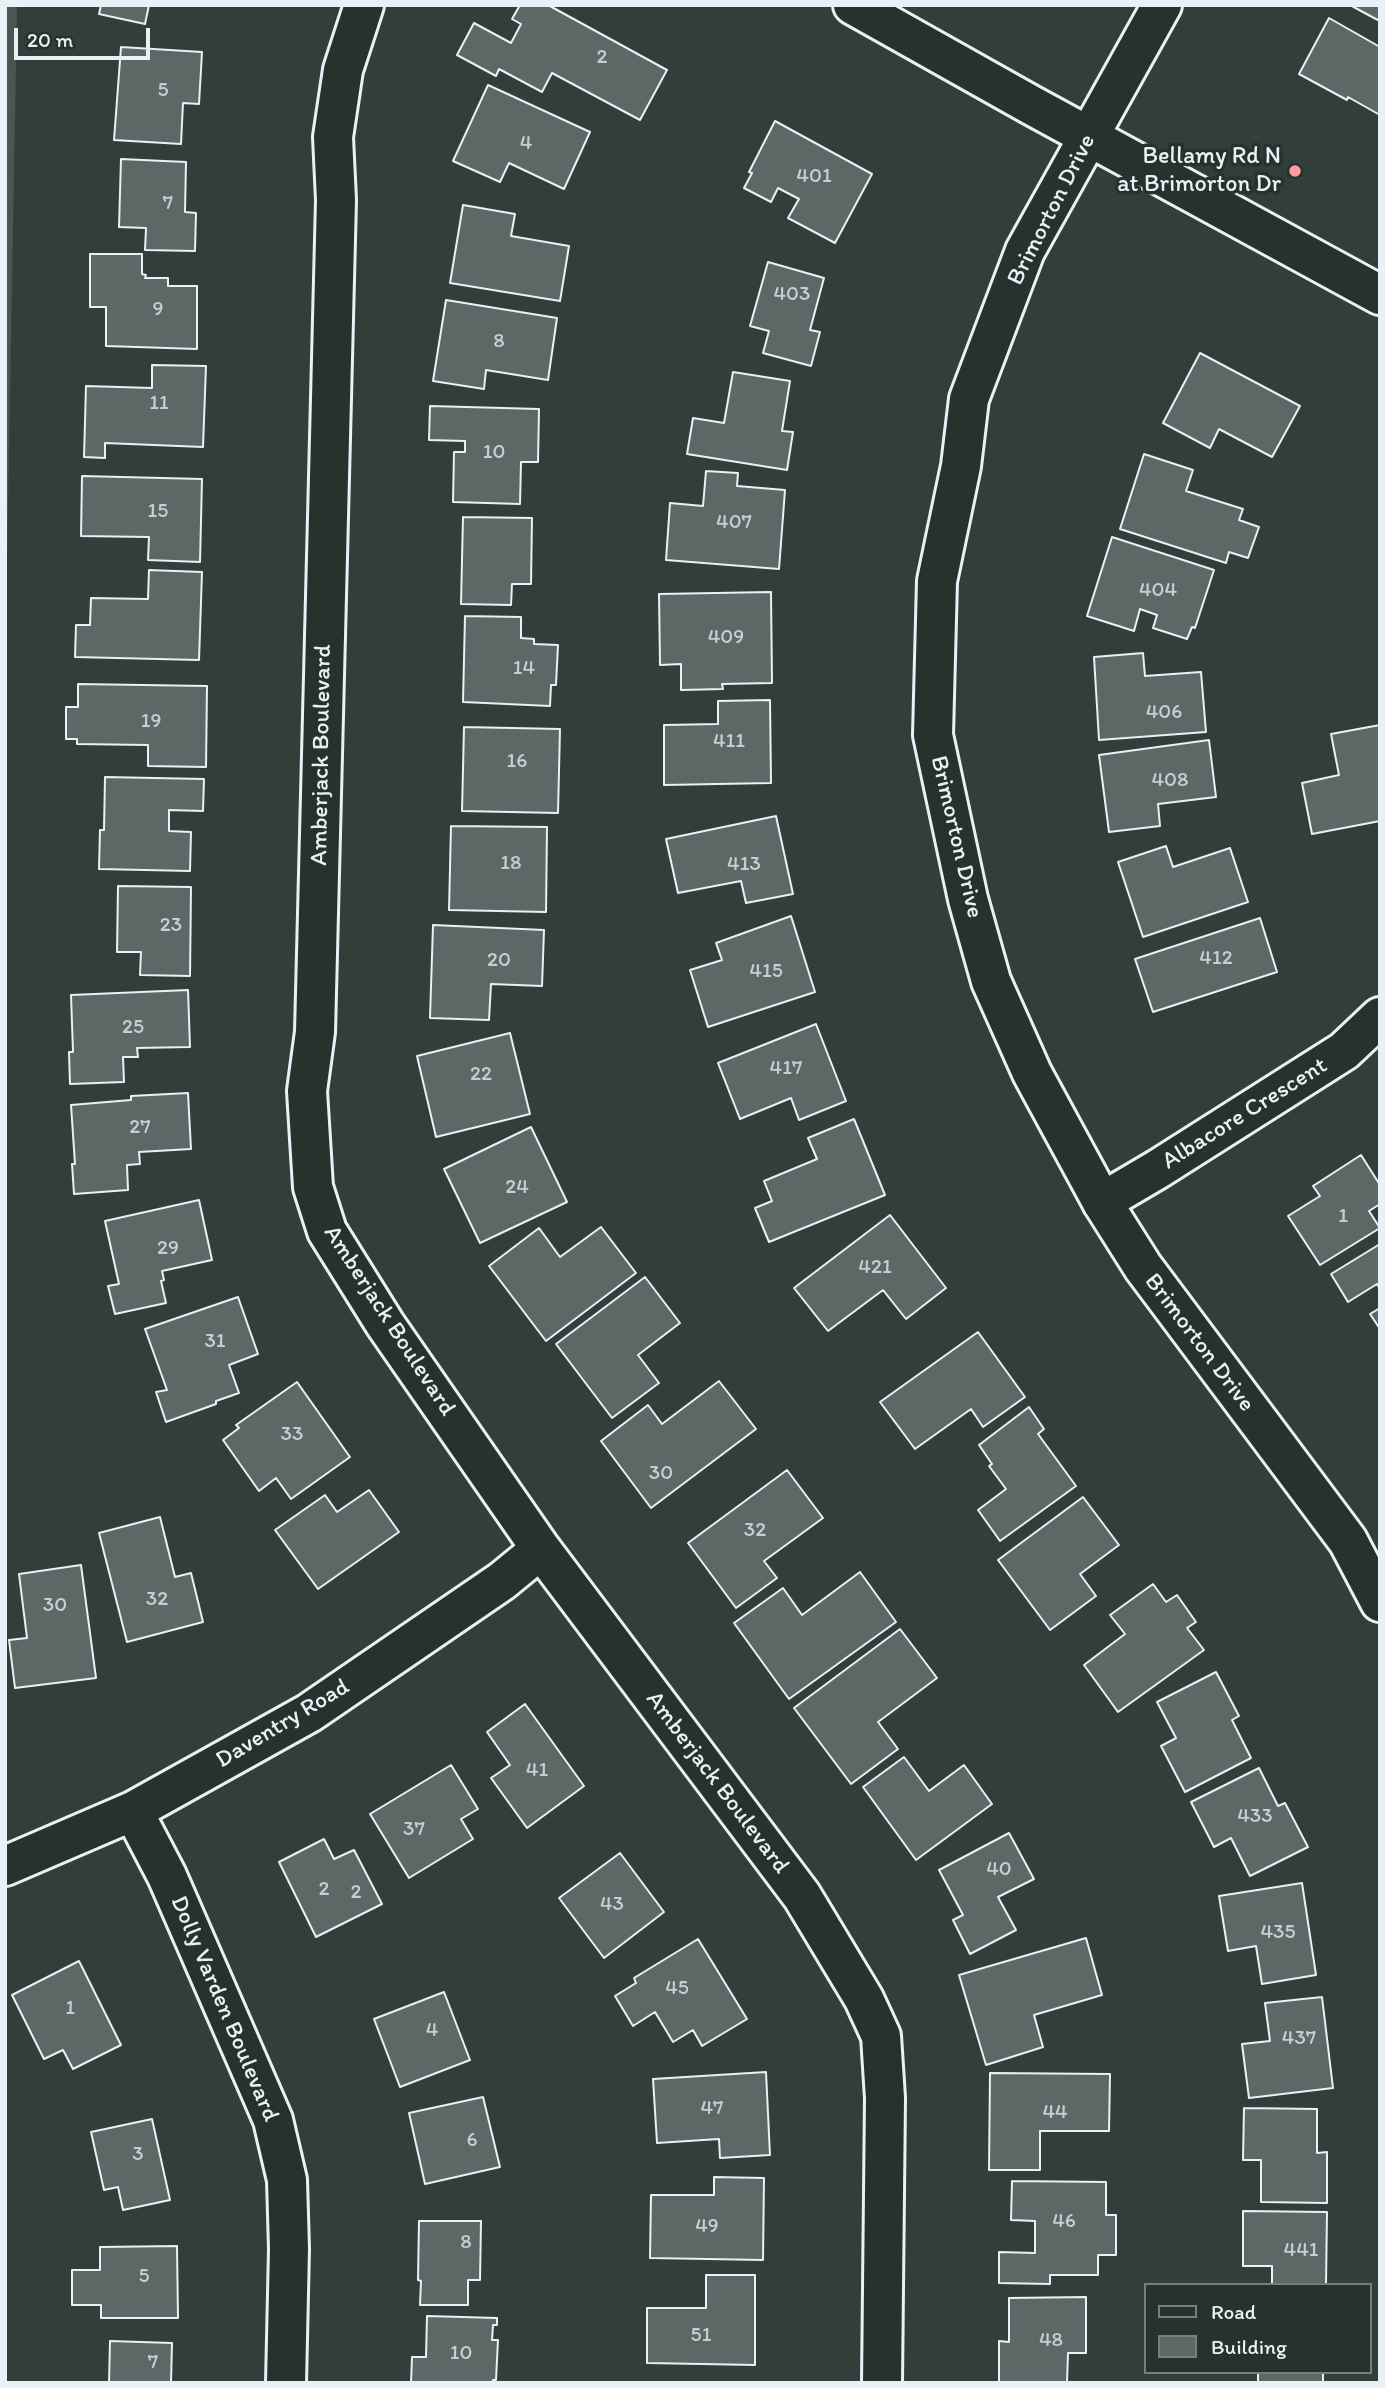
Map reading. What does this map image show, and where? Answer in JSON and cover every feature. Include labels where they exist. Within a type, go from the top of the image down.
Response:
[{"type":"street","name":"Amberjack Boulevard","points":[[364,5],[343,70],[333,137],[336,200],[315,1032],[307,1091],[313,1187],[327,1231],[385,1324],[541,1549],[802,1896],[864,1999],[881,2036],[885,2098],[882,2383]]},
{"type":"street","points":[[853,5],[1380,295]]},
{"type":"street","name":"Brimorton Drive","points":[[1162,5],[1025,251],[969,399],[961,466],[937,581],[933,735],[968,899],[991,981],[1032,1073],[1102,1202],[1143,1267],[1348,1541],[1380,1602]]},
{"type":"street","name":"Albacore Crescent","points":[[1102,1202],[1344,1051],[1380,1017]]},
{"type":"street","name":"Daventry Road","points":[[5,1866],[132,1811],[309,1713],[502,1581],[541,1549]]},
{"type":"street","name":"Dolly Varden Boulevard","points":[[132,1811],[167,1876],[273,2120],[287,2180],[289,2249],[286,2383]]},
{"type":"shaded area","points":[[5,5],[17,5],[5,673]]},
{"type":"building","points":[[101,5],[149,5],[145,24],[99,14]]},
{"type":"building","points":[[520,5],[548,5],[667,70],[640,120],[552,73],[542,92],[499,69],[496,76],[457,55],[474,23],[511,43],[521,24],[512,19]]},
{"type":"building","points":[[1350,5],[1380,5],[1380,21],[1374,18]]},
{"type":"building","points":[[1329,18],[1380,47],[1380,115],[1299,74]]},
{"type":"building","points":[[121,47],[202,52],[199,104],[183,103],[181,144],[114,140]]},
{"type":"building","points":[[488,85],[590,132],[564,189],[509,163],[500,182],[453,161]]},
{"type":"building","points":[[775,121],[872,174],[835,243],[788,218],[799,199],[778,188],[771,202],[744,188],[752,173],[749,172]]},
{"type":"building","points":[[121,159],[186,162],[185,212],[196,213],[195,251],[145,250],[146,228],[119,227]]},
{"type":"building","points":[[463,205],[515,214],[511,236],[569,246],[560,301],[450,283]]},
{"type":"building","points":[[90,254],[142,254],[142,274],[146,275],[145,278],[168,278],[168,286],[197,286],[197,349],[106,346],[106,307],[90,307]]},
{"type":"building","points":[[768,262],[824,278],[810,330],[820,332],[811,366],[763,353],[769,331],[750,326]]},
{"type":"building","points":[[446,300],[557,318],[548,380],[486,370],[484,389],[433,381]]},
{"type":"building","points":[[1200,353],[1300,406],[1272,457],[1219,429],[1210,448],[1163,423]]},
{"type":"building","points":[[152,365],[206,366],[203,447],[105,443],[105,458],[84,457],[86,386],[152,388]]},
{"type":"building","points":[[733,372],[790,381],[782,431],[793,432],[787,470],[687,454],[693,418],[724,423]]},
{"type":"building","points":[[430,406],[539,409],[538,462],[521,462],[520,504],[453,502],[454,452],[465,452],[465,441],[429,440]]},
{"type":"building","points":[[1144,454],[1193,470],[1186,491],[1243,509],[1239,520],[1259,527],[1248,558],[1229,552],[1226,563],[1120,529]]},
{"type":"building","points":[[706,471],[738,473],[737,486],[785,490],[779,569],[666,560],[670,503],[703,506]]},
{"type":"building","points":[[82,476],[202,479],[200,562],[148,560],[149,537],[81,536]]},
{"type":"building","points":[[463,517],[532,518],[531,584],[512,584],[511,605],[461,604]]},
{"type":"building","points":[[1112,537],[1214,570],[1195,628],[1192,627],[1187,639],[1153,628],[1157,615],[1140,609],[1134,631],[1087,616]]},
{"type":"building","points":[[149,570],[202,572],[199,660],[75,657],[76,625],[90,625],[91,598],[148,599]]},
{"type":"building","points":[[771,592],[772,683],[722,684],[723,689],[681,690],[681,664],[660,665],[659,594]]},
{"type":"building","points":[[465,616],[521,617],[521,638],[534,639],[534,644],[558,645],[556,685],[551,685],[550,706],[463,702]]},
{"type":"building","points":[[1143,653],[1145,676],[1201,672],[1206,732],[1099,740],[1094,657]]},
{"type":"building","points":[[78,684],[207,686],[206,767],[148,766],[148,745],[77,744],[77,739],[66,739],[66,707],[78,707]]},
{"type":"building","points":[[770,700],[771,783],[664,785],[664,725],[718,724],[718,701]]},
{"type":"building","points":[[1380,725],[1380,821],[1312,834],[1302,783],[1339,775],[1331,734]]},
{"type":"building","points":[[464,727],[560,729],[558,813],[462,811]]},
{"type":"building","points":[[1209,740],[1216,797],[1158,804],[1160,826],[1109,832],[1099,755]]},
{"type":"building","points":[[105,777],[204,779],[203,811],[169,810],[169,831],[191,832],[190,871],[99,869],[100,830],[104,830]]},
{"type":"building","points":[[776,816],[793,894],[746,903],[741,881],[678,893],[666,839]]},
{"type":"building","points":[[451,826],[547,827],[546,912],[449,910]]},
{"type":"building","points":[[1166,846],[1173,867],[1230,848],[1248,902],[1143,937],[1118,862]]},
{"type":"building","points":[[118,886],[191,887],[190,976],[140,975],[141,952],[117,952]]},
{"type":"building","points":[[791,916],[815,992],[708,1027],[690,970],[722,960],[716,943]]},
{"type":"building","points":[[1260,918],[1277,972],[1153,1012],[1135,959]]},
{"type":"building","points":[[433,925],[544,930],[542,986],[491,984],[489,1020],[430,1018]]},
{"type":"building","points":[[188,990],[190,1047],[137,1048],[138,1057],[123,1057],[124,1082],[70,1084],[69,1052],[73,1052],[71,995]]},
{"type":"building","points":[[816,1024],[846,1101],[799,1120],[791,1098],[740,1119],[718,1063]]},
{"type":"building","points":[[510,1033],[530,1114],[436,1137],[417,1056]]},
{"type":"building","points":[[188,1093],[191,1149],[139,1152],[140,1164],[127,1165],[128,1190],[74,1194],[71,1105],[131,1100],[131,1096]]},
{"type":"building","points":[[854,1119],[885,1195],[769,1242],[755,1208],[772,1201],[764,1181],[817,1159],[808,1138]]},
{"type":"building","points":[[531,1127],[567,1202],[480,1243],[444,1169]]},
{"type":"building","points":[[1361,1155],[1380,1185],[1380,1204],[1369,1211],[1380,1228],[1320,1265],[1288,1216],[1320,1196],[1313,1186]]},
{"type":"building","points":[[199,1200],[212,1260],[162,1271],[164,1280],[161,1281],[166,1303],[115,1314],[108,1286],[119,1284],[105,1221]]},
{"type":"building","points":[[890,1215],[946,1288],[906,1319],[883,1290],[828,1331],[794,1288]]},
{"type":"building","points":[[601,1227],[636,1273],[546,1341],[489,1266],[539,1228],[560,1257]]},
{"type":"building","points":[[1380,1244],[1380,1289],[1377,1284],[1348,1302],[1331,1274]]},
{"type":"building","points":[[645,1277],[680,1323],[638,1355],[659,1383],[612,1418],[556,1344]]},
{"type":"building","points":[[238,1297],[258,1354],[229,1365],[239,1393],[166,1422],[156,1392],[167,1390],[145,1329]]},
{"type":"building","points":[[1380,1308],[1380,1329],[1370,1314]]},
{"type":"building","points":[[978,1332],[1025,1397],[983,1427],[971,1409],[915,1449],[880,1402]]},
{"type":"building","points":[[719,1381],[756,1429],[651,1508],[601,1441],[648,1405],[662,1424]]},
{"type":"building","points":[[297,1382],[350,1457],[291,1499],[276,1478],[259,1491],[223,1440],[239,1428],[236,1425]]},
{"type":"building","points":[[1029,1407],[1044,1429],[1038,1434],[1076,1486],[1000,1541],[978,1510],[1006,1489],[989,1466],[992,1464],[979,1445]]},
{"type":"building","points":[[787,1470],[823,1518],[764,1561],[777,1578],[736,1608],[688,1543]]},
{"type":"building","points":[[369,1490],[399,1532],[318,1589],[275,1530],[325,1495],[337,1512]]},
{"type":"building","points":[[1083,1497],[1119,1545],[1080,1574],[1096,1596],[1050,1630],[998,1560]]},
{"type":"building","points":[[160,1517],[175,1577],[191,1573],[203,1622],[127,1642],[99,1533]]},
{"type":"building","points":[[81,1565],[96,1678],[15,1688],[9,1640],[27,1638],[19,1574]]},
{"type":"building","points":[[860,1572],[896,1622],[789,1699],[734,1623],[783,1588],[802,1615]]},
{"type":"building","points":[[1153,1584],[1166,1602],[1177,1595],[1196,1622],[1187,1628],[1204,1650],[1118,1712],[1084,1665],[1125,1634],[1110,1615]]},
{"type":"building","points":[[900,1629],[937,1678],[878,1722],[898,1749],[851,1784],[794,1708]]},
{"type":"building","points":[[1216,1672],[1239,1716],[1232,1720],[1251,1758],[1185,1792],[1161,1746],[1176,1738],[1157,1702]]},
{"type":"building","points":[[525,1704],[584,1786],[527,1828],[491,1778],[510,1765],[487,1732]]},
{"type":"building","points":[[904,1757],[929,1791],[964,1765],[992,1804],[916,1860],[863,1787]]},
{"type":"building","points":[[451,1765],[478,1809],[461,1819],[473,1839],[409,1878],[370,1814]]},
{"type":"building","points":[[1259,1768],[1278,1806],[1285,1803],[1308,1847],[1250,1876],[1231,1838],[1214,1847],[1191,1802]]},
{"type":"building","points":[[1009,1833],[1034,1879],[998,1897],[1016,1930],[970,1954],[953,1920],[963,1915],[939,1870]]},
{"type":"building","points":[[324,1839],[334,1859],[354,1850],[382,1904],[316,1937],[279,1862]]},
{"type":"building","points":[[620,1853],[664,1912],[604,1958],[559,1898]]},
{"type":"building","points":[[1302,1883],[1316,1975],[1262,1984],[1256,1946],[1228,1951],[1219,1896]]},
{"type":"building","points":[[1086,1938],[1102,1995],[1034,2015],[1043,2047],[986,2065],[959,1975]]},
{"type":"building","points":[[698,1939],[747,2019],[702,2046],[693,2030],[673,2042],[655,2012],[633,2026],[615,1996],[636,1983],[634,1978]]},
{"type":"building","points":[[79,1961],[121,2045],[73,2069],[63,2050],[44,2059],[12,1995]]},
{"type":"building","points":[[444,1992],[470,2060],[400,2087],[374,2019]]},
{"type":"building","points":[[1322,1997],[1333,2088],[1249,2098],[1242,2044],[1270,2041],[1265,2003]]},
{"type":"building","points":[[766,2072],[770,2155],[720,2158],[719,2139],[657,2143],[653,2079]]},
{"type":"building","points":[[990,2073],[1110,2074],[1109,2131],[1040,2131],[1040,2170],[989,2170]]},
{"type":"building","points":[[483,2097],[500,2167],[425,2184],[409,2113]]},
{"type":"building","points":[[1244,2108],[1317,2109],[1317,2153],[1327,2152],[1327,2203],[1261,2202],[1261,2160],[1243,2160]]},
{"type":"building","points":[[152,2119],[170,2200],[123,2210],[118,2187],[104,2190],[91,2132]]},
{"type":"building","points":[[714,2177],[764,2178],[763,2260],[650,2258],[651,2195],[714,2195]]},
{"type":"building","points":[[1012,2181],[1106,2182],[1106,2215],[1116,2215],[1116,2255],[1098,2255],[1098,2275],[1050,2275],[1050,2284],[999,2283],[999,2252],[1035,2253],[1035,2221],[1011,2220]]},
{"type":"building","points":[[1243,2211],[1327,2212],[1326,2283],[1272,2283],[1272,2266],[1243,2266]]},
{"type":"building","points":[[419,2221],[481,2221],[480,2280],[468,2280],[468,2305],[420,2305]]},
{"type":"building","points":[[177,2246],[178,2318],[101,2318],[101,2305],[72,2305],[72,2270],[100,2270],[100,2247]]},
{"type":"building","points":[[706,2275],[755,2275],[755,2365],[647,2363],[647,2308],[706,2308]]},
{"type":"building","points":[[1086,2297],[1086,2353],[1068,2353],[1067,2383],[999,2383],[999,2341],[1009,2342],[1009,2298]]},
{"type":"building","points":[[427,2316],[497,2318],[497,2325],[493,2325],[492,2340],[498,2340],[496,2380],[493,2380],[493,2383],[411,2383],[412,2357],[426,2357]]},
{"type":"building","points":[[110,2341],[172,2343],[171,2383],[109,2383]]},
{"type":"building","points":[[1258,2374],[1323,2374],[1323,2383],[1258,2383]]},
{"type":"place","name":"Bellamy Rd N at Brimorton Dr","points":[[1295,171]]}]
